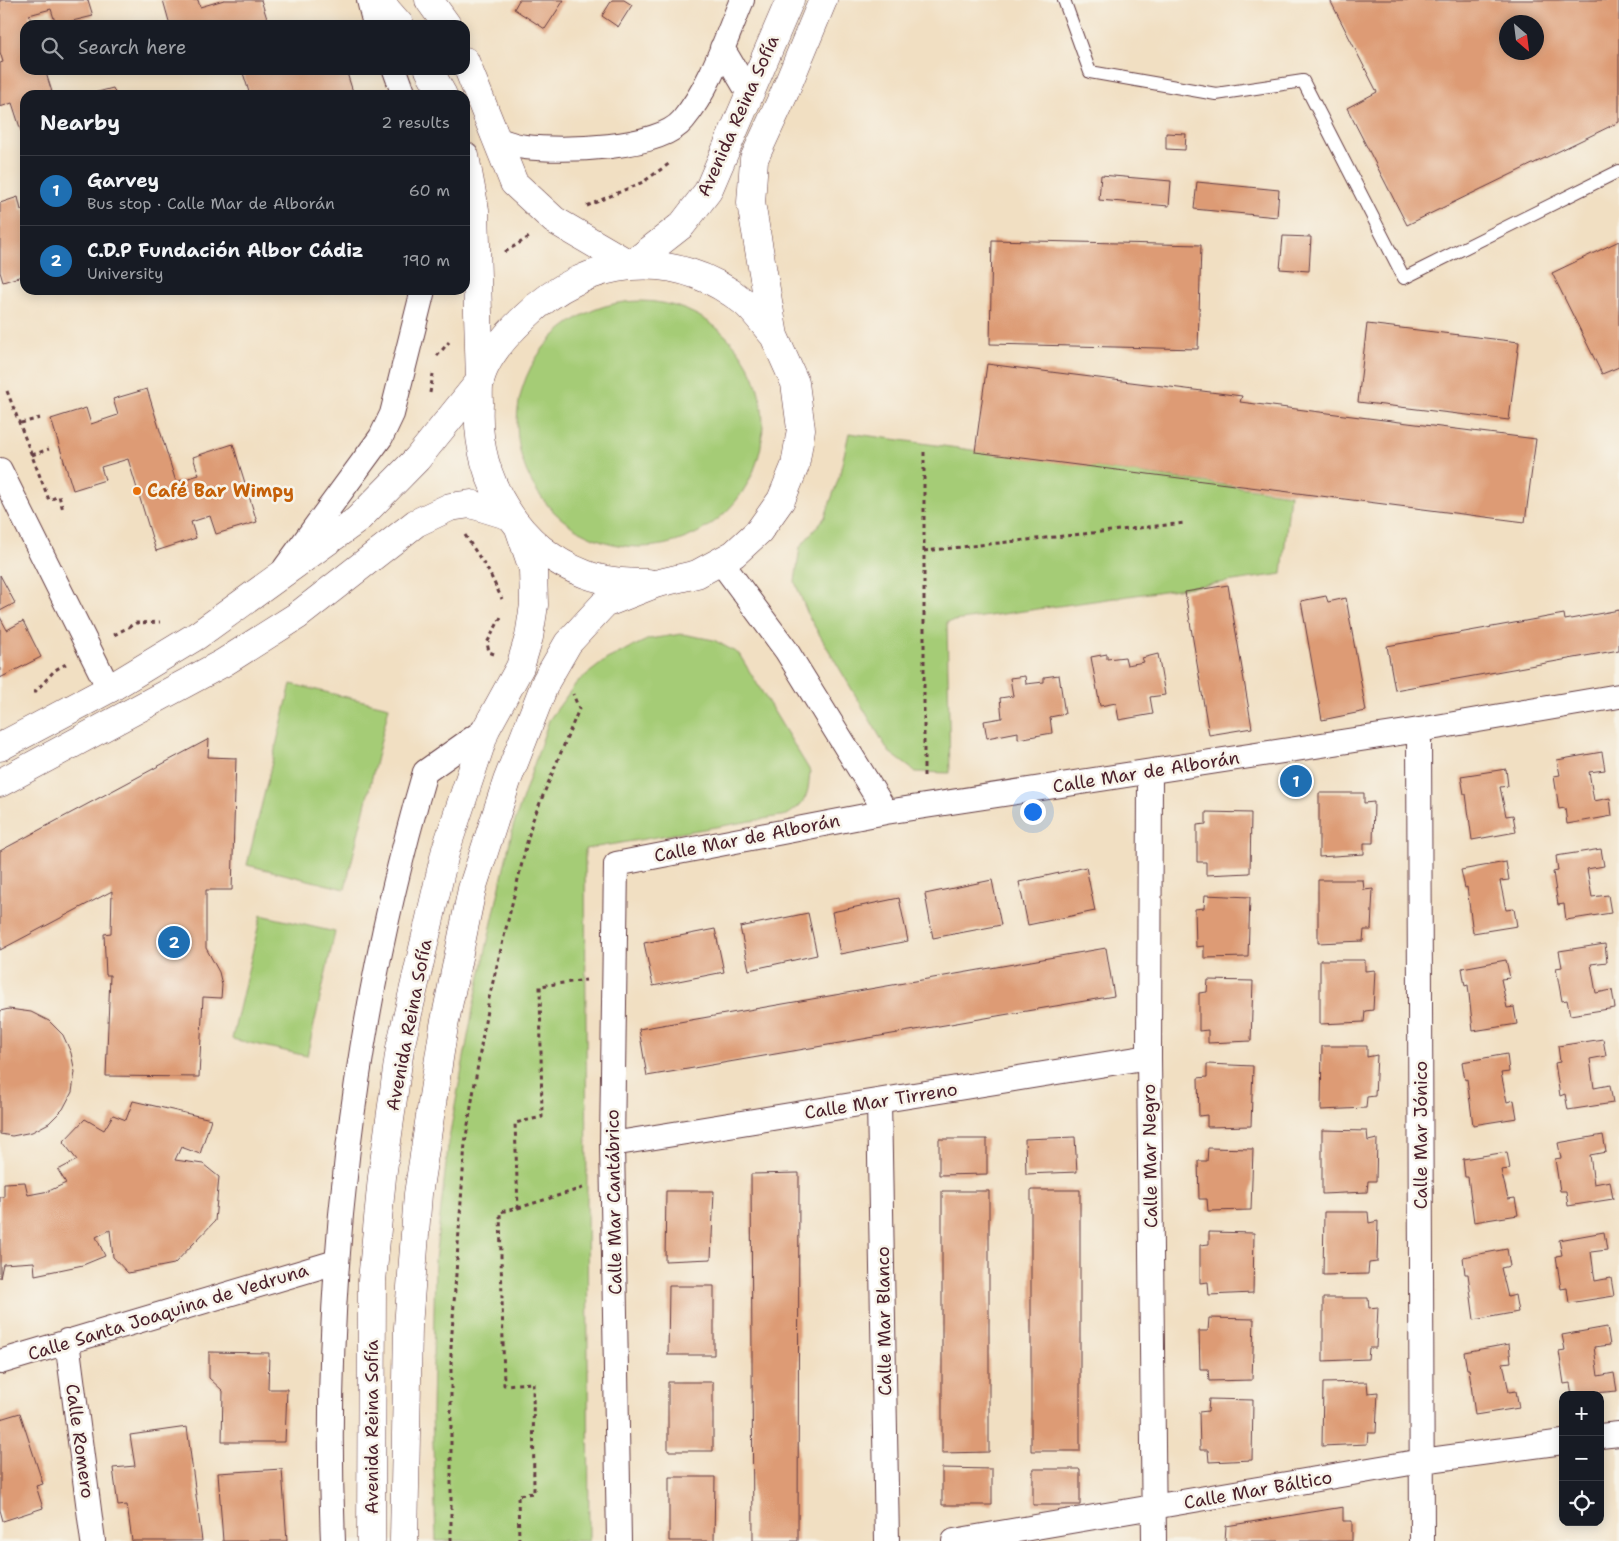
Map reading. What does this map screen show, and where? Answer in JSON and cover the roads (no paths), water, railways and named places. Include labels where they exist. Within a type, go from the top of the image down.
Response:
[{"type":"main road","points":[[378,0],[396,20]]},
{"type":"main road","points":[[429,0],[443,20]]},
{"type":"main road","name":"Avenida Reina Sofía","points":[[632,265],[682,225],[708,191],[790,0]]},
{"type":"main road","name":"Avenida Reina Sofía","points":[[404,1541],[408,1326],[418,1194],[444,1026],[472,889],[508,781],[546,681],[568,643],[604,604],[655,584],[697,574],[734,554],[759,531],[781,500],[795,466],[801,428],[795,383],[774,336],[752,203],[754,159],[784,94],[823,0]]},
{"type":"main road","points":[[470,74],[514,183],[554,220],[632,265]]},
{"type":"main road","points":[[432,75],[440,90]]},
{"type":"main road","points":[[0,748],[109,689],[198,635],[357,520],[417,459],[480,380],[475,210],[470,183]]},
{"type":"main road","name":"Avenida Reina Sofía","points":[[372,1541],[372,1281],[383,1168],[400,1048],[444,858],[486,730],[520,667],[534,605],[533,568],[514,522],[499,500],[479,441],[480,380],[497,347],[542,300],[579,278],[607,269],[632,265],[662,267],[706,279],[744,302],[774,336]]},
{"type":"main road","points":[[0,783],[223,664],[297,616],[416,523],[450,507],[471,504],[514,522]]},
{"type":"main road","name":"Avenida Reina Sofía","points":[[514,522],[551,557],[586,574],[619,583],[655,584]]},
{"type":"street","points":[[369,0],[374,20]]},
{"type":"street","points":[[496,139],[524,147],[596,148],[654,138],[682,122],[710,76],[742,0]]},
{"type":"street","points":[[722,48],[750,95]]},
{"type":"street","points":[[397,75],[402,90]]},
{"type":"street","points":[[279,577],[381,437],[392,414],[422,295]]},
{"type":"street","points":[[0,470],[109,689]]},
{"type":"street","points":[[721,562],[786,650],[886,812]]},
{"type":"street","name":"Calle Mar de Alborán","points":[[616,864],[886,812],[1419,730],[1619,696]]},
{"type":"street","points":[[333,1541],[329,1450],[336,1262],[360,1056],[388,911],[406,837],[425,772],[486,730]]},
{"type":"street","name":"Calle Mar Jónico","points":[[1419,730],[1422,1541]]},
{"type":"street","name":"Calle Mar Negro","points":[[1150,772],[1149,1057],[1154,1541]]},
{"type":"street","name":"Calle Mar Cantábrico","points":[[616,864],[612,1144],[619,1541]]},
{"type":"street","name":"Calle Mar Tirreno","points":[[612,1144],[1149,1057]]},
{"type":"street","name":"Calle Mar Blanco","points":[[879,1101],[887,1541]]},
{"type":"street","name":"Calle Santa Joaquina de Vedruna","points":[[0,1362],[336,1262]]},
{"type":"street","name":"Calle Romero","points":[[66,1341],[93,1541]]},
{"type":"street","points":[[1604,1436],[1619,1434]]},
{"type":"street","name":"Calle Mar Báltico","points":[[954,1541],[1422,1461],[1559,1443]]},
{"type":"lane","points":[[1064,0],[1090,72],[1216,94],[1303,81],[1404,278],[1619,171]]},
{"type":"place","name":"Café Bar Wimpy","points":[[137,491]]},
{"type":"place","name":"Garvey","points":[[1296,781]]},
{"type":"place","name":"C.D.P Fundación Albor Cádiz","points":[[174,942]]}]
